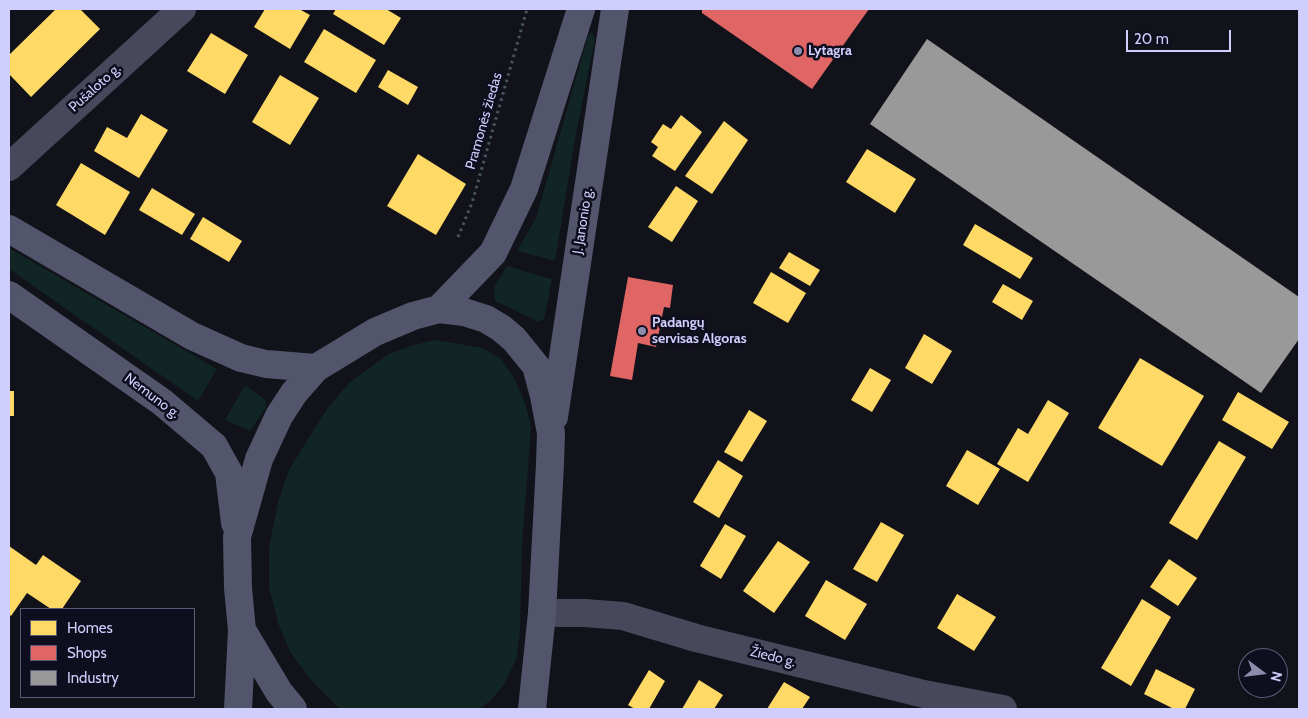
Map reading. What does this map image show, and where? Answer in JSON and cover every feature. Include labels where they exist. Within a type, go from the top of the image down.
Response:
[{"type":"main road","points":[[439,309],[493,253],[524,190],[581,9]]},
{"type":"main road","name":"J. Janonio g.","points":[[552,433],[615,9]]},
{"type":"main road","points":[[9,228],[192,336],[241,358],[266,364],[316,368]]},
{"type":"main road","name":"Nemuno g.","points":[[9,295],[162,402],[214,446],[229,473],[237,537]]},
{"type":"main road","points":[[238,709],[242,630],[238,588],[237,537],[244,506],[266,441],[294,393],[316,368],[375,332],[413,316],[439,309],[464,312],[486,319],[514,339],[536,366],[552,433],[542,613],[528,703]]},
{"type":"main road","points":[[242,630],[279,692],[292,709]]},
{"type":"street","name":"Pušaloto g.","points":[[9,166],[182,9]]},
{"type":"street","name":"Žiedo g.","points":[[542,613],[585,613],[623,616],[753,652],[924,694],[1003,709]]},
{"type":"path","name":"Pramonės žiedas","points":[[458,237],[472,203],[527,9]]},
{"type":"green space","points":[[592,32],[595,39],[577,128],[555,261],[517,251],[536,218],[588,36]]},
{"type":"green space","points":[[9,248],[217,369],[198,401],[9,269]]},
{"type":"green space","points":[[507,266],[552,279],[544,319],[539,322],[495,301],[494,287]]},
{"type":"green space","points":[[435,340],[483,348],[501,359],[514,378],[525,403],[531,427],[522,544],[520,630],[517,657],[505,683],[491,700],[479,709],[340,709],[311,680],[290,652],[278,623],[269,587],[269,547],[278,502],[289,470],[327,409],[349,383],[389,354]]},
{"type":"green space","points":[[245,385],[266,400],[265,409],[250,431],[225,420]]},
{"type":"building: Homes","points":[[56,9],[80,9],[100,29],[31,97],[9,74],[9,55]]},
{"type":"building: Homes","points":[[265,9],[299,9],[310,15],[290,49],[254,27]]},
{"type":"building: Homes","points":[[336,9],[386,9],[401,18],[384,45],[333,14]]},
{"type":"building: Homes","points":[[324,29],[376,60],[356,93],[304,62]]},
{"type":"building: Homes","points":[[211,33],[248,55],[225,94],[187,71]]},
{"type":"building: Homes","points":[[388,70],[418,87],[408,105],[378,87]]},
{"type":"building: Homes","points":[[280,75],[319,98],[290,145],[252,122]]},
{"type":"building: Homes","points":[[141,114],[168,130],[139,178],[94,151],[107,127],[127,138]]},
{"type":"building: Homes","points":[[681,115],[702,132],[675,171],[652,156],[658,147],[651,142],[663,124],[671,129]]},
{"type":"building: Homes","points":[[724,121],[748,140],[712,194],[685,176]]},
{"type":"building: Homes","points":[[867,149],[916,179],[895,213],[846,182]]},
{"type":"building: Homes","points":[[418,154],[466,184],[436,235],[387,206]]},
{"type":"building: Homes","points":[[81,163],[130,192],[105,235],[56,205]]},
{"type":"building: Homes","points":[[676,186],[698,201],[672,242],[648,227]]},
{"type":"building: Homes","points":[[152,188],[195,214],[182,235],[139,210]]},
{"type":"building: Homes","points":[[203,217],[242,241],[229,262],[190,239]]},
{"type":"building: Homes","points":[[975,224],[1033,258],[1020,279],[963,245]]},
{"type":"building: Homes","points":[[789,252],[820,270],[810,286],[779,268]]},
{"type":"building: Homes","points":[[771,272],[806,293],[788,323],[753,303]]},
{"type":"building: Homes","points":[[1003,284],[1033,301],[1022,320],[992,302]]},
{"type":"building: Homes","points":[[924,334],[952,351],[932,384],[905,368]]},
{"type":"building: Homes","points":[[1140,358],[1204,396],[1162,466],[1098,428]]},
{"type":"building: Homes","points":[[870,368],[891,380],[872,412],[851,400]]},
{"type":"building: Homes","points":[[9,391],[14,391],[14,416],[9,416]]},
{"type":"building: Homes","points":[[1238,392],[1289,422],[1272,449],[1222,420]]},
{"type":"building: Homes","points":[[1048,400],[1069,413],[1028,482],[997,464],[1018,428],[1028,434]]},
{"type":"building: Homes","points":[[749,410],[767,421],[742,462],[724,452]]},
{"type":"building: Homes","points":[[1219,441],[1246,457],[1197,540],[1169,523]]},
{"type":"building: Homes","points":[[967,450],[1000,469],[978,505],[946,486]]},
{"type":"building: Homes","points":[[718,460],[743,476],[719,518],[693,502]]},
{"type":"building: Homes","points":[[881,522],[904,535],[877,582],[853,569]]},
{"type":"building: Homes","points":[[725,524],[746,536],[721,579],[700,566]]},
{"type":"building: Homes","points":[[778,541],[810,562],[774,613],[743,591]]},
{"type":"building: Homes","points":[[9,546],[36,565],[43,555],[81,581],[63,608],[50,608],[27,593],[11,616],[9,614]]},
{"type":"building: Homes","points":[[1169,559],[1197,578],[1178,606],[1150,587]]},
{"type":"building: Homes","points":[[826,580],[867,604],[845,640],[805,616]]},
{"type":"building: Homes","points":[[957,594],[996,617],[974,651],[937,628]]},
{"type":"building: Homes","points":[[1142,599],[1171,617],[1131,686],[1101,668]]},
{"type":"building: Homes","points":[[1156,669],[1195,689],[1185,709],[1174,709],[1144,694]]},
{"type":"building: Homes","points":[[649,670],[665,681],[649,709],[635,709],[628,705]]},
{"type":"building: Homes","points":[[699,680],[723,695],[714,709],[682,709]]},
{"type":"building: Homes","points":[[784,682],[810,697],[802,709],[767,709]]},
{"type":"building: Shops","name":"Lytagra","points":[[702,9],[869,9],[812,89],[702,13]]},
{"type":"building: Shops","points":[[628,277],[673,285],[670,308],[664,307],[656,347],[638,343],[632,380],[610,376]]},
{"type":"building: Industry","points":[[927,39],[1299,297],[1299,339],[1261,393],[870,124]]},
{"type":"place","name":"Lytagra","points":[[798,51]]},
{"type":"place","name":"Padangų servisas Algoras","points":[[642,331]]}]
